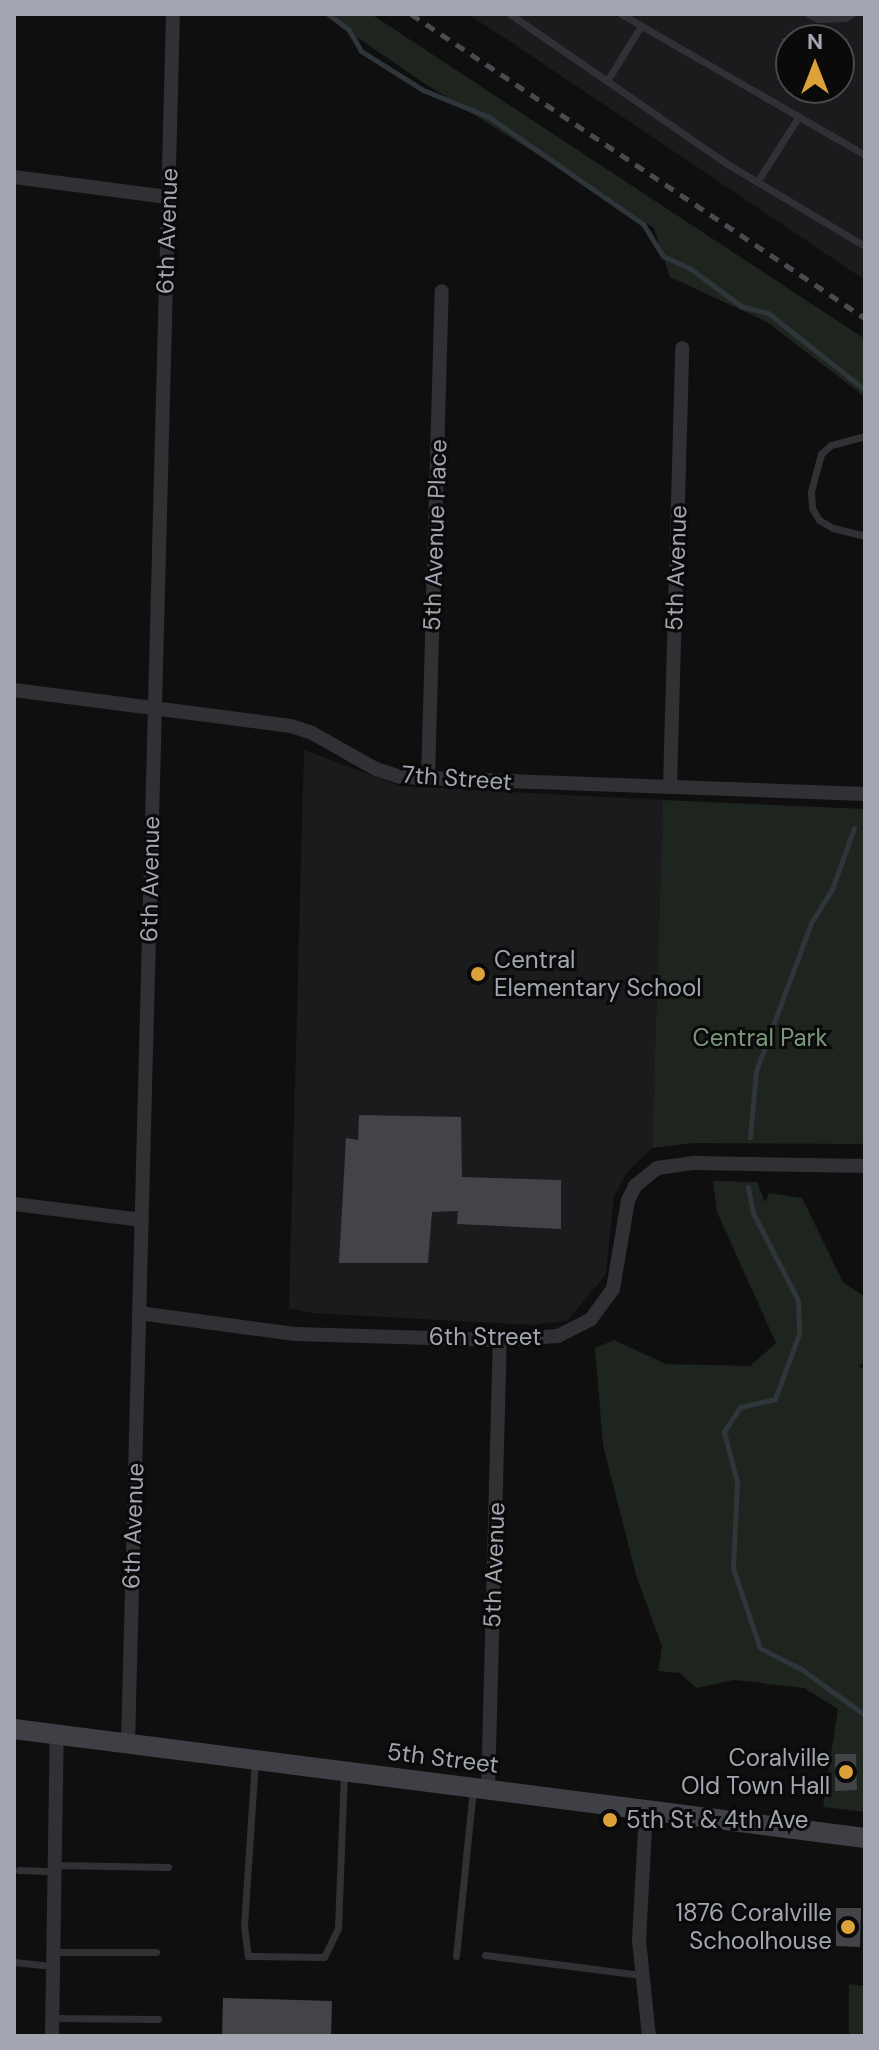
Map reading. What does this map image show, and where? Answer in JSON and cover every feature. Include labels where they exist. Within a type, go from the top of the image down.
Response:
[{"type":"street","name":"6th Avenue","points":[[128,1743],[173,14]]},
{"type":"street","points":[[14,177],[168,197]]},
{"type":"street","name":"5th Avenue Place","points":[[428,780],[442,291]]},
{"type":"street","name":"5th Avenue","points":[[670,787],[682,348]]},
{"type":"street","name":"7th Street","points":[[14,690],[291,726],[312,733],[376,769],[428,780],[865,794]]},
{"type":"street","name":"6th Street","points":[[139,1313],[295,1334],[500,1340],[558,1336],[577,1329],[603,1307],[618,1273],[628,1200],[635,1186],[657,1168],[694,1163],[865,1166]]},
{"type":"street","points":[[14,1204],[142,1220]]},
{"type":"street","name":"5th Avenue","points":[[481,1789],[500,1340]]},
{"type":"street","name":"5th Street","points":[[14,1729],[865,1838]]},
{"type":"street","points":[[52,2036],[57,1734]]},
{"type":"street","points":[[646,1811],[639,1896],[649,2036]]},
{"type":"lane","points":[[510,14],[757,182],[865,246]]},
{"type":"lane","points":[[621,14],[865,155]]},
{"type":"lane","points":[[808,14],[818,19],[845,18],[852,14]]},
{"type":"lane","points":[[607,81],[641,26]]},
{"type":"lane","points":[[757,182],[799,116]]},
{"type":"lane","points":[[865,436],[831,445],[821,454],[811,492],[812,508],[819,520],[833,528],[865,536]]},
{"type":"lane","points":[[255,1760],[244,1925],[248,1956],[324,1957],[338,1928],[344,1771]]},
{"type":"lane","points":[[456,1956],[481,1789]]},
{"type":"lane","points":[[19,1870],[168,1867]]},
{"type":"lane","points":[[14,1962],[156,1952]]},
{"type":"lane","points":[[485,1955],[643,1975]]},
{"type":"lane","points":[[52,2018],[158,2019]]},
{"type":"shaded area","points":[[467,14],[865,14],[865,280],[502,36]]},
{"type":"shaded area","name":"Central Elementary School","points":[[304,750],[400,786],[663,800],[652,1148],[628,1171],[614,1196],[606,1274],[567,1321],[533,1325],[311,1313],[289,1308]]},
{"type":"green space","points":[[323,14],[371,14],[865,339],[865,397],[767,322],[670,277],[654,228],[421,81]]},
{"type":"green space","name":"Central Park","points":[[663,800],[865,809],[865,1144],[694,1143],[652,1148]]},
{"type":"green space","points":[[713,1181],[757,1182],[765,1202],[769,1193],[802,1198],[843,1282],[865,1297],[865,1361],[858,1367],[865,1368],[865,1812],[823,1807],[838,1709],[804,1688],[735,1680],[696,1688],[680,1673],[658,1671],[662,1646],[636,1575],[603,1445],[595,1348],[614,1340],[666,1364],[750,1366],[776,1343],[717,1212]]},
{"type":"green space","points":[[849,1984],[865,1986],[865,2036],[849,2036]]},
{"type":"building","points":[[359,1115],[461,1117],[462,1177],[561,1180],[561,1229],[457,1224],[458,1211],[432,1212],[428,1263],[339,1263],[346,1138],[358,1140]]},
{"type":"building","name":"Coralville Old Town Hall","points":[[835,1754],[856,1754],[857,1790],[835,1791]]},
{"type":"building","name":"1876 Coralville Schoolhouse","points":[[836,1908],[861,1908],[860,1947],[836,1946]]},
{"type":"building","points":[[223,1998],[332,2001],[331,2036],[222,2036]]},
{"type":"waterway","points":[[328,14],[349,30],[361,51],[423,90],[489,117],[643,224],[663,256],[691,269],[741,306],[768,313],[865,390]]},
{"type":"waterway","points":[[750,1137],[756,1071],[811,923],[832,889],[854,828]]},
{"type":"waterway","points":[[748,1187],[753,1213],[798,1300],[799,1334],[775,1399],[740,1407],[724,1432],[737,1482],[733,1568],[760,1648],[801,1669],[865,1715]]},
{"type":"railway","points":[[411,14],[865,318]]},
{"type":"place","name":"Central Elementary School","points":[[478,974]]},
{"type":"place","name":"Coralville Old Town Hall","points":[[846,1772]]},
{"type":"place","name":"5th St & 4th Ave","points":[[610,1820]]},
{"type":"place","name":"1876 Coralville Schoolhouse","points":[[848,1927]]}]
